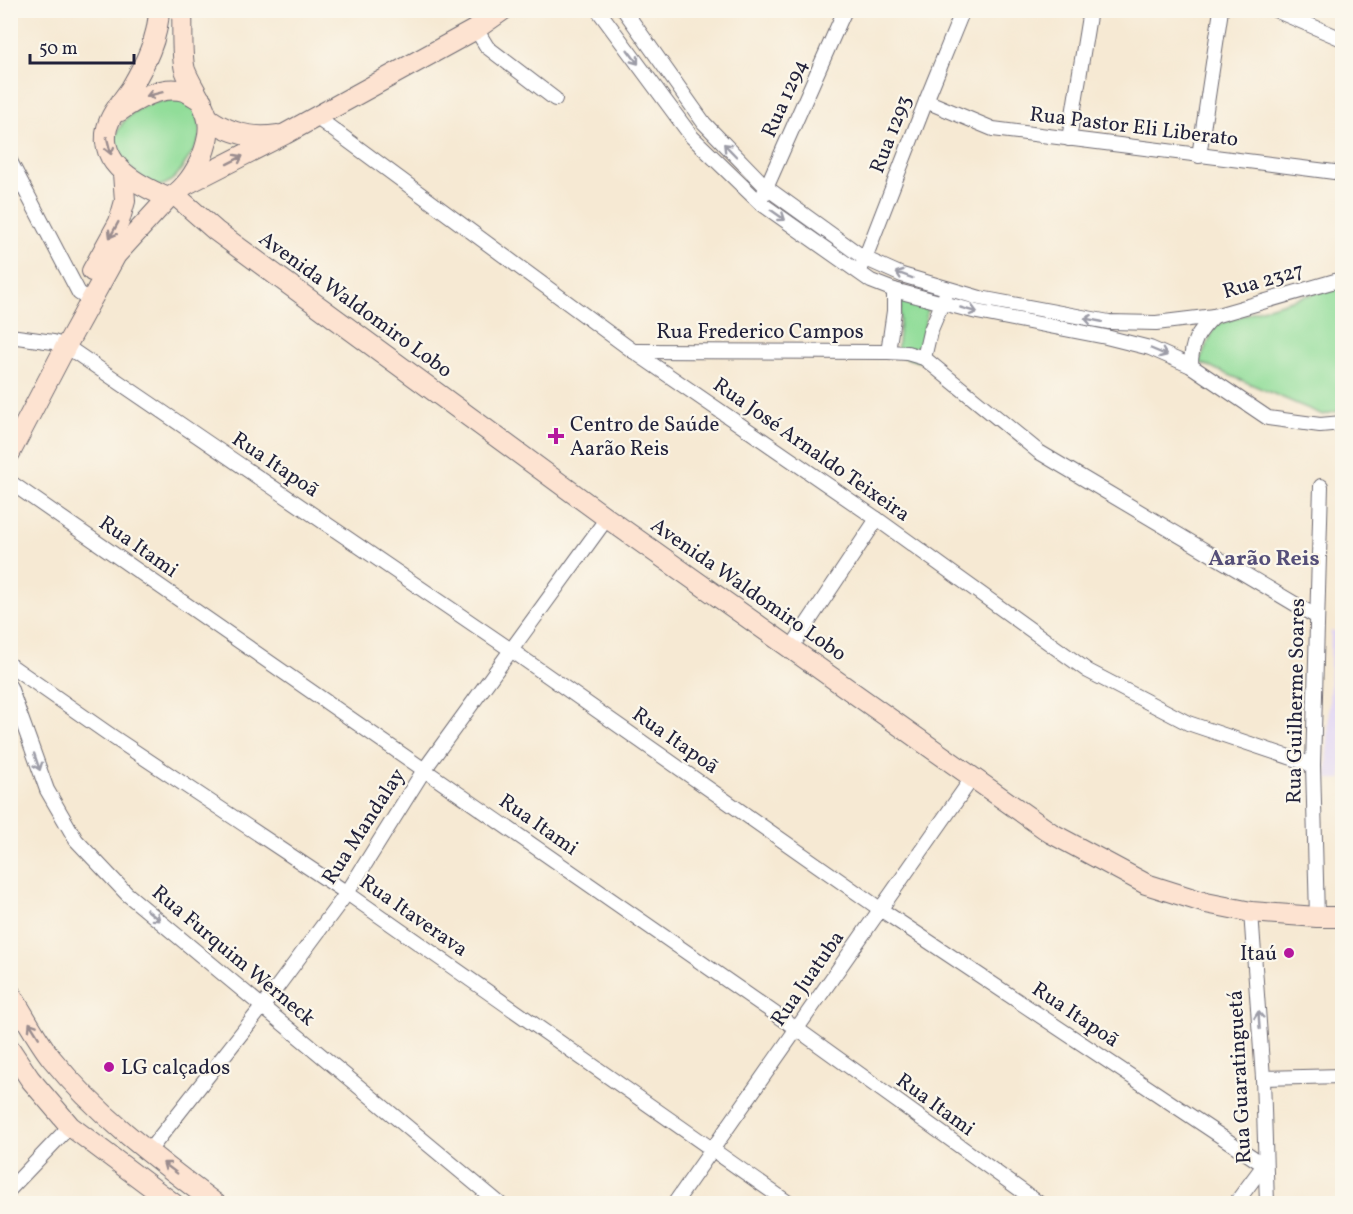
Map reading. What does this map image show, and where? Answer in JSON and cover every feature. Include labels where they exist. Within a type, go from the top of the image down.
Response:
[{"type":"main road","points":[[159,10],[153,46],[107,127],[108,148],[123,173],[145,188],[176,193],[476,29],[503,10]]},
{"type":"main road","points":[[85,297],[116,255],[176,193],[196,168],[204,148],[209,132],[205,110],[185,69],[182,10]]},
{"type":"main road","points":[[112,116],[135,100],[157,92],[184,91],[205,110],[216,124],[242,135],[263,137],[285,134]]},
{"type":"main road","points":[[10,427],[85,297],[119,222],[125,201],[123,173]]},
{"type":"main road","name":"Avenida Waldomiro Lobo","points":[[176,193],[216,231],[607,518],[1051,833],[1146,884],[1206,903],[1251,912],[1342,917]]},
{"type":"main road","points":[[10,453],[59,344]]},
{"type":"main road","points":[[10,993],[51,1058],[95,1105],[148,1152],[216,1203]]},
{"type":"main road","points":[[10,1049],[30,1079],[70,1126],[174,1203]]},
{"type":"street","points":[[598,10],[692,137],[759,202],[871,281],[894,290],[980,298],[1109,322],[1197,325]]},
{"type":"street","points":[[624,10],[704,123],[767,188],[864,258],[977,312],[1139,345],[1191,366],[1268,418],[1320,425],[1342,423]]},
{"type":"street","name":"Rua 1294","points":[[759,202],[845,10]]},
{"type":"street","name":"Rua 1293","points":[[861,274],[864,258],[963,10]]},
{"type":"street","points":[[1069,139],[1090,10]]},
{"type":"street","points":[[1199,156],[1221,10]]},
{"type":"street","points":[[1275,10],[1342,39]]},
{"type":"street","points":[[476,29],[487,47],[555,99]]},
{"type":"street","name":"Rua Pastor Eli Liberato","points":[[926,100],[993,129],[1342,172]]},
{"type":"street","name":"Rua José Arnaldo Teixeira","points":[[316,117],[633,351],[878,519],[1088,671],[1188,723],[1313,765]]},
{"type":"street","points":[[10,161],[85,297]]},
{"type":"street","name":"Rua 2327","points":[[1191,366],[1191,350],[1197,325],[1214,316],[1342,279]]},
{"type":"street","points":[[888,352],[894,311],[894,290]]},
{"type":"street","points":[[946,296],[930,332],[924,358],[1039,452],[1317,617]]},
{"type":"street","points":[[10,336],[59,344]]},
{"type":"street","name":"Rua Itapoã","points":[[59,344],[511,650],[880,909],[1264,1165]]},
{"type":"street","name":"Rua Frederico Campos","points":[[633,351],[888,352],[907,353],[924,358]]},
{"type":"street","name":"Rua Itami","points":[[10,482],[797,1029],[1040,1203]]},
{"type":"street","name":"Rua Guilherme Soares","points":[[1317,917],[1313,765],[1321,486]]},
{"type":"street","name":"Rua Mandalay","points":[[148,1152],[263,1006],[347,893],[424,770],[607,518]]},
{"type":"street","points":[[792,648],[878,519]]},
{"type":"street","name":"Rua Itaverava","points":[[10,665],[347,893],[790,1203]]},
{"type":"street","name":"Rua Furquim Werneck","points":[[10,687],[47,790],[76,840],[128,894],[500,1203]]},
{"type":"street","name":"Rua Juatuba","points":[[674,1203],[973,777]]},
{"type":"street","name":"Rua Guaratinguetá","points":[[1251,912],[1263,1078],[1267,1203]]},
{"type":"street","points":[[1263,1078],[1342,1076]]},
{"type":"street","points":[[10,1189],[70,1126]]},
{"type":"street","points":[[1235,1203],[1264,1165]]},
{"type":"shaded area","points":[[1331,631],[1342,632],[1342,779],[1327,779]]},
{"type":"green space","points":[[176,99],[187,100],[196,107],[200,136],[192,154],[175,177],[164,185],[152,185],[143,180],[119,157],[115,143],[116,136],[128,117],[140,108]]},
{"type":"green space","points":[[1342,285],[1342,410],[1323,415],[1199,362],[1216,325]]},
{"type":"green space","points":[[902,296],[928,305],[919,362],[897,355]]},
{"type":"place","name":"Centro de Saúde Aarão Reis","points":[[556,436]]},
{"type":"place","name":"Itaú","points":[[1289,953]]},
{"type":"place","name":"LG calçados","points":[[109,1067]]},
{"type":"district","name":"Aarão Reis","points":[[1264,557]]}]
